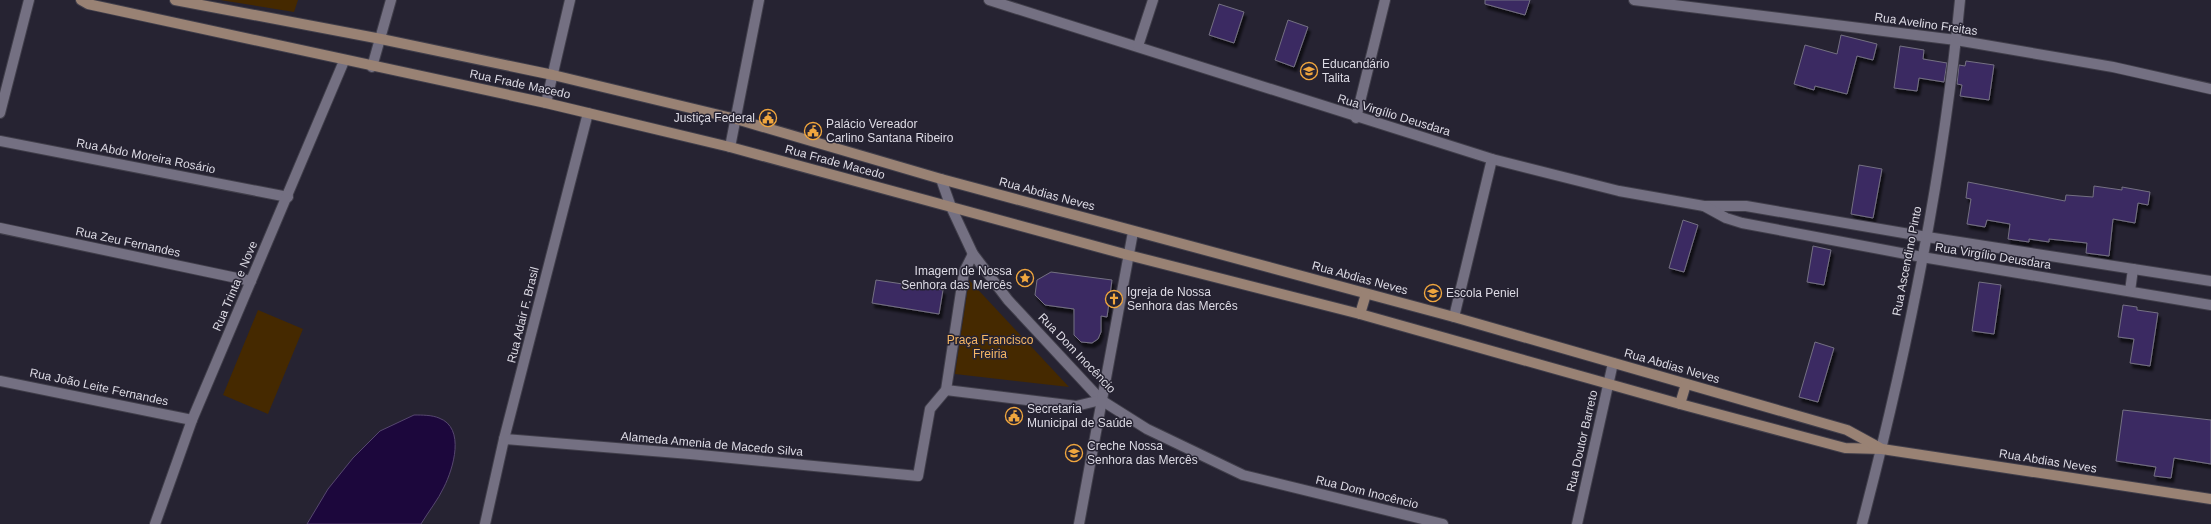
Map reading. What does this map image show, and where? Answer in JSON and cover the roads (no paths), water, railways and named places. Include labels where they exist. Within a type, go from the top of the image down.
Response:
[{"type":"main road","name":"Rua Frade Macedo","points":[[81,0],[88,4],[344,61],[588,112],[730,147],[951,207]]},
{"type":"main road","name":"Rua Frade Macedo","points":[[175,0],[381,39],[553,75],[736,119],[941,179]]},
{"type":"main road","name":"Rua Abdias Neves","points":[[941,179],[1133,232],[1454,317],[1847,430],[1882,449]]},
{"type":"main road","name":"Rua Abdias Neves","points":[[951,207],[1128,255],[1360,314],[1680,404],[1846,448],[1882,449],[2211,499]]},
{"type":"main road","points":[[1360,314],[1366,294]]},
{"type":"main road","points":[[1680,404],[1686,384]]},
{"type":"street","points":[[0,113],[29,0]]},
{"type":"street","points":[[372,66],[391,0]]},
{"type":"street","points":[[546,103],[570,0]]},
{"type":"street","points":[[730,147],[759,0]]},
{"type":"street","name":"Rua Virgílio Deusdara","points":[[989,0],[1138,46],[1356,118],[1492,159],[1619,190],[1704,206],[1746,206],[1927,237],[2211,282]]},
{"type":"street","points":[[1138,46],[1153,0]]},
{"type":"street","points":[[1356,118],[1385,0]]},
{"type":"street","name":"Rua Avelino Freitas","points":[[1634,0],[1956,40],[2113,67],[2211,89]]},
{"type":"street","name":"Rua Ascendino Pinto","points":[[1862,524],[1882,449],[1927,237],[1956,40],[1960,0]]},
{"type":"street","name":"Rua Trinta e Nove","points":[[155,524],[192,420],[288,197],[344,61]]},
{"type":"street","name":"Rua Adair F. Brasil","points":[[485,524],[504,439],[588,112]]},
{"type":"street","name":"Rua Abdo Moreira Rosário","points":[[0,141],[288,197]]},
{"type":"street","points":[[1454,317],[1492,159]]},
{"type":"street","name":"Rua Dom Inocêncio","points":[[941,179],[951,207],[973,254],[1008,300],[1101,400],[1147,429],[1243,475],[1443,524]]},
{"type":"street","name":"Rua Virgílio Deusdara","points":[[1704,206],[1726,218],[1742,223],[1922,257],[2211,305]]},
{"type":"street","name":"Rua Zeu Fernandes","points":[[0,228],[251,281]]},
{"type":"street","points":[[1079,524],[1133,232]]},
{"type":"street","points":[[973,254],[964,272],[946,390],[1076,406],[1101,400]]},
{"type":"street","points":[[2130,291],[2133,269]]},
{"type":"street","name":"Rua Doutor Barreto","points":[[1577,524],[1613,363]]},
{"type":"street","name":"Rua João Leite Fernandes","points":[[0,381],[192,420]]},
{"type":"street","name":"Alameda Amenia de Macedo Silva","points":[[504,439],[690,454],[918,476],[930,410],[946,390]]},
{"type":"place","name":"Educandário Talita","points":[[1309,71]]},
{"type":"place","name":"Justiça Federal","points":[[768,118]]},
{"type":"place","name":"Palácio Vereador Carlino Santana Ribeiro","points":[[813,131]]},
{"type":"place","name":"Imagem de Nossa Senhora das Mercês","points":[[1025,278]]},
{"type":"place","name":"Escola Peniel","points":[[1433,293]]},
{"type":"place","name":"Igreja de Nossa Senhora das Mercês","points":[[1114,299]]},
{"type":"place","name":"Secretaria Municipal de Saúde","points":[[1014,416]]},
{"type":"place","name":"Creche Nossa Senhora das Mercês","points":[[1074,453]]},
{"type":"park label","name":"Praça Francisco Freiria","points":[[990,347]]}]
